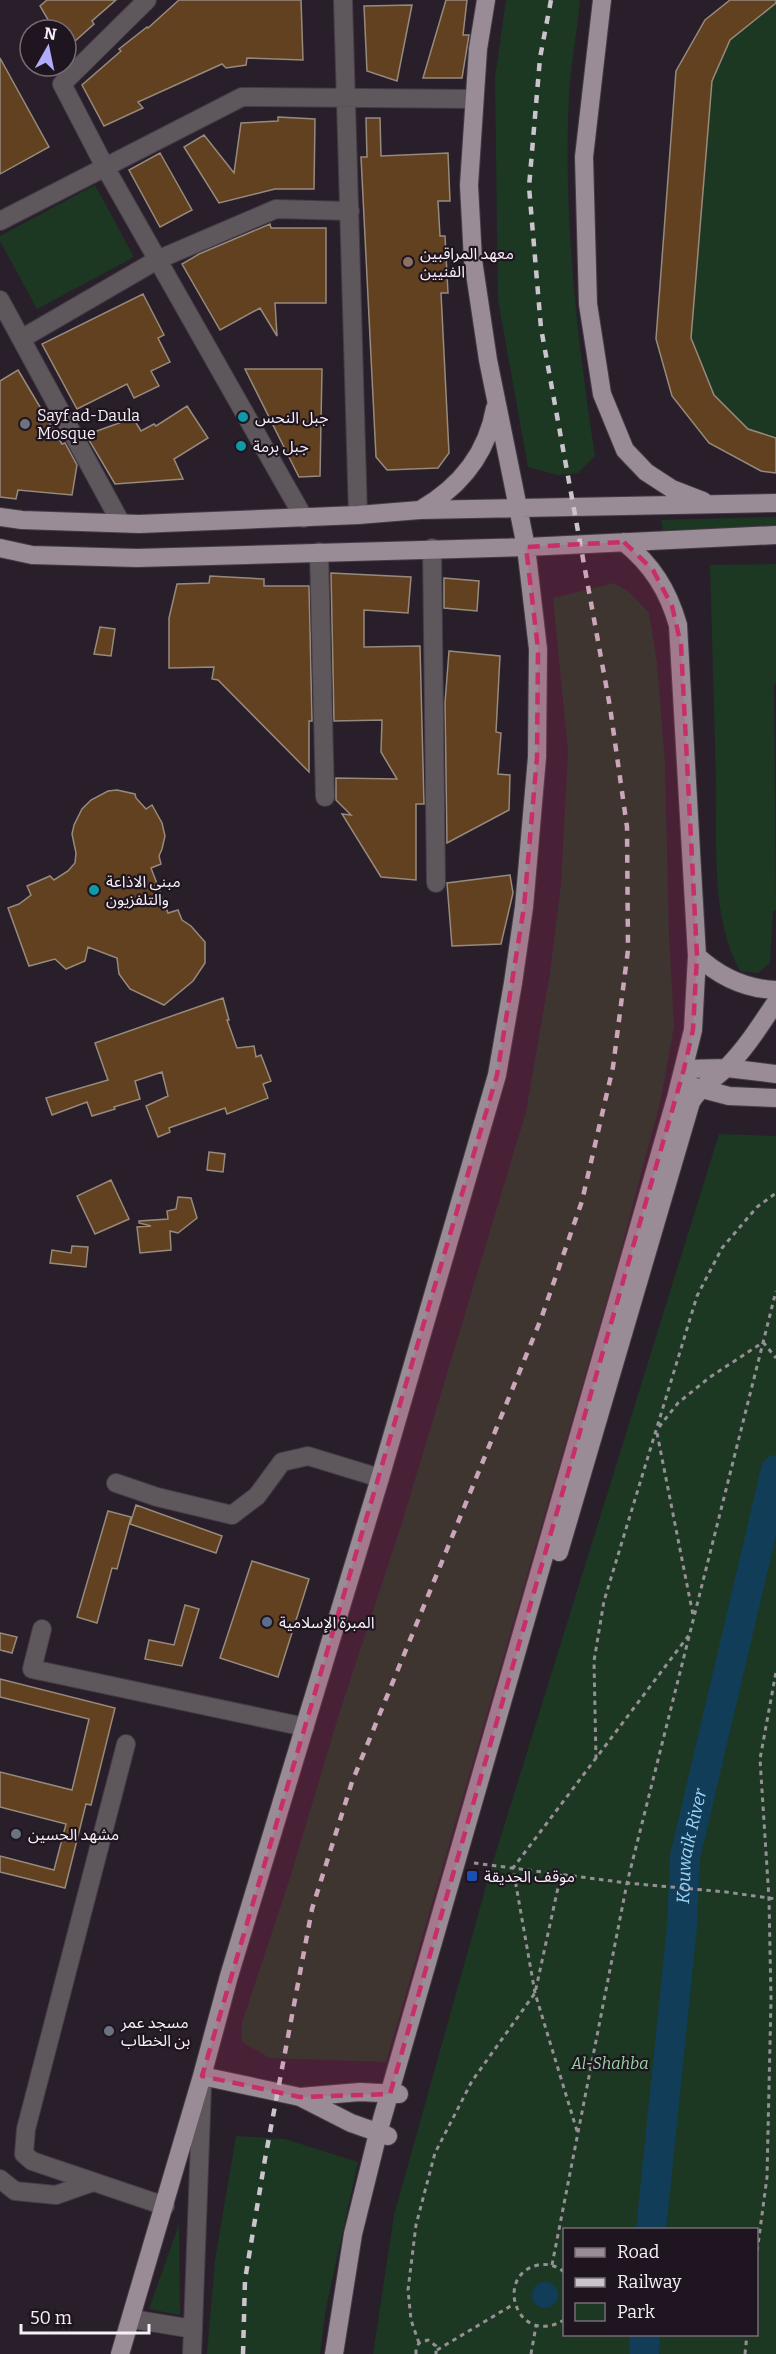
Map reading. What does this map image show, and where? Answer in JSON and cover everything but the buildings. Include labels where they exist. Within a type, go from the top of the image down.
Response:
[{"type":"main road","points":[[120,2354],[165,2206],[229,1976],[380,1478],[497,1075],[513,983],[524,908],[537,757],[538,649],[526,547],[488,360],[473,260],[469,184],[478,49],[486,0]]},
{"type":"main road","points":[[602,0],[585,157],[588,304],[602,394],[625,450],[646,472],[672,489],[700,501],[735,505]]},
{"type":"main road","points":[[420,510],[453,488],[466,473],[487,439],[497,401]]},
{"type":"main road","points":[[0,517],[22,520],[122,523],[304,518],[420,510],[518,507],[776,503]]},
{"type":"main road","points":[[0,548],[32,555],[137,558],[526,547],[776,535]]},
{"type":"main road","points":[[334,2354],[353,2234],[395,2094],[682,1076],[693,1030],[697,956],[678,625],[664,587],[640,555],[624,542]]},
{"type":"main road","points":[[697,956],[728,979],[746,986],[776,990]]},
{"type":"main road","points":[[395,2094],[468,1862],[688,1110],[699,1089],[727,1068],[753,1036],[776,1002]]},
{"type":"main road","points":[[753,1036],[753,1053],[761,1068],[771,1074]]},
{"type":"main road","points":[[682,1076],[727,1068],[771,1074]]},
{"type":"main road","points":[[682,1076],[699,1089],[729,1096],[776,1098]]},
{"type":"main road","points":[[202,2076],[300,2097],[342,2119],[383,2135]]},
{"type":"main road","points":[[300,2097],[350,2092],[395,2094]]},
{"type":"main road","points":[[345,2354],[352,2300],[383,2135]]},
{"type":"street","points":[[147,0],[62,84],[105,167],[304,518]]},
{"type":"street","points":[[343,0],[358,515]]},
{"type":"street","points":[[0,221],[242,97],[474,99]]},
{"type":"street","points":[[21,339],[158,260],[276,209],[350,211]]},
{"type":"street","points":[[0,300],[122,523]]},
{"type":"street","points":[[432,548],[436,883]]},
{"type":"street","points":[[319,552],[325,796]]},
{"type":"street","points":[[116,1483],[157,1497],[232,1515],[257,1496],[282,1462],[308,1456],[380,1478]]},
{"type":"street","points":[[42,1629],[32,1669],[305,1727]]},
{"type":"street","points":[[126,1744],[26,2129],[24,2154],[32,2161],[165,2206]]},
{"type":"street","points":[[192,2354],[202,2076]]},
{"type":"street","points":[[0,2179],[15,2191],[56,2195],[93,2182]]},
{"type":"street","points":[[132,2319],[193,2329]]},
{"type":"path","points":[[596,1759],[594,1661],[604,1601],[697,1296],[722,1248],[757,1207],[776,1193]]},
{"type":"path","points":[[552,2265],[627,1883],[776,1291]]},
{"type":"path","points":[[694,1618],[657,1431],[678,1403],[710,1377],[764,1342]]},
{"type":"path","points":[[764,1342],[776,1358]]},
{"type":"path","points":[[578,2133],[535,1993],[513,1868],[690,1634]]},
{"type":"path","points":[[758,2245],[767,2177],[771,1999],[769,1899],[760,1759],[776,1672]]},
{"type":"path","points":[[468,1862],[627,1883],[776,1899]]},
{"type":"path","points":[[416,2354],[419,2343],[411,2320],[408,2290],[416,2225],[435,2153],[472,2080],[535,1993],[561,1874]]},
{"type":"path","points":[[771,1999],[776,2004]]},
{"type":"path","points":[[563,2271],[552,2265],[531,2267],[522,2274],[513,2293],[514,2304],[519,2313],[536,2326],[556,2325],[563,2321]]},
{"type":"path","points":[[419,2343],[428,2340],[434,2343],[436,2352],[514,2304]]},
{"type":"path","points":[[531,2354],[536,2326]]},
{"type":"path","points":[[745,2354],[747,2336]]},
{"type":"highlighted area","points":[[624,542],[653,570],[672,606],[681,645],[697,956],[693,1030],[684,1069],[390,2094],[300,2097],[202,2076],[497,1075],[524,907],[537,757],[538,649],[526,547]]},
{"type":"green space","points":[[506,0],[580,0],[569,96],[568,187],[577,322],[595,456],[578,473],[557,475],[528,467],[498,300],[495,78]]},
{"type":"green space","points":[[730,0],[776,0],[776,473],[761,471],[709,443],[672,396],[656,339],[676,71],[705,20]]},
{"type":"green space","points":[[95,185],[134,257],[37,309],[0,241],[0,236]]},
{"type":"green space","points":[[776,517],[776,526],[663,530],[661,520]]},
{"type":"green space","points":[[776,564],[776,684],[774,684],[776,910],[773,911],[770,963],[758,973],[740,971],[730,950],[719,903],[710,565]]},
{"type":"green space","points":[[614,583],[629,592],[649,613],[657,663],[665,764],[669,936],[674,1026],[661,1099],[616,1268],[386,2062],[270,2058],[242,2042],[242,2023],[401,1526],[526,1112],[550,973],[561,885],[568,751],[553,598]]},
{"type":"green space","name":"Al-Shahba","points":[[719,1134],[776,1136],[776,2354],[373,2354],[394,2215],[492,1865]]},
{"type":"green space","points":[[236,2136],[285,2139],[358,2162],[326,2308],[320,2354],[207,2354],[215,2260]]},
{"type":"green space","points":[[179,2224],[180,2315],[149,2309]]},
{"type":"water","points":[[545,2282],[554,2286],[558,2295],[554,2304],[545,2308],[536,2304],[532,2295],[536,2286]]},
{"type":"waterway","name":"Kouwaik River","points":[[651,2228],[682,1926],[685,1857],[776,1470]]},
{"type":"waterway","name":"Kouwaik River","points":[[644,2354],[645,2336]]},
{"type":"railway","points":[[243,2354],[245,2280],[265,2159],[312,1909],[352,1782],[541,1319],[582,1201],[613,1067],[628,950],[627,827],[610,707],[541,328],[529,187],[540,58],[551,0]]},
{"type":"place","name":"معهد المراقبين الفنيين","points":[[408,262]]},
{"type":"place","name":"جبل النحس","points":[[243,417]]},
{"type":"place","name":"Sayf ad-Daula Mosque","points":[[25,424]]},
{"type":"place","name":"جبل برمة","points":[[241,446]]},
{"type":"place","name":"مبنى الاذاعة والتلفزيون","points":[[94,890]]},
{"type":"place","name":"المبرة الإسلامية","points":[[267,1622]]},
{"type":"place","name":"مشهد الحسين","points":[[16,1834]]},
{"type":"place","name":"موقف الحديقة","points":[[472,1876]]},
{"type":"place","name":"مسجد عمر بن الخطاب","points":[[109,2031]]}]
